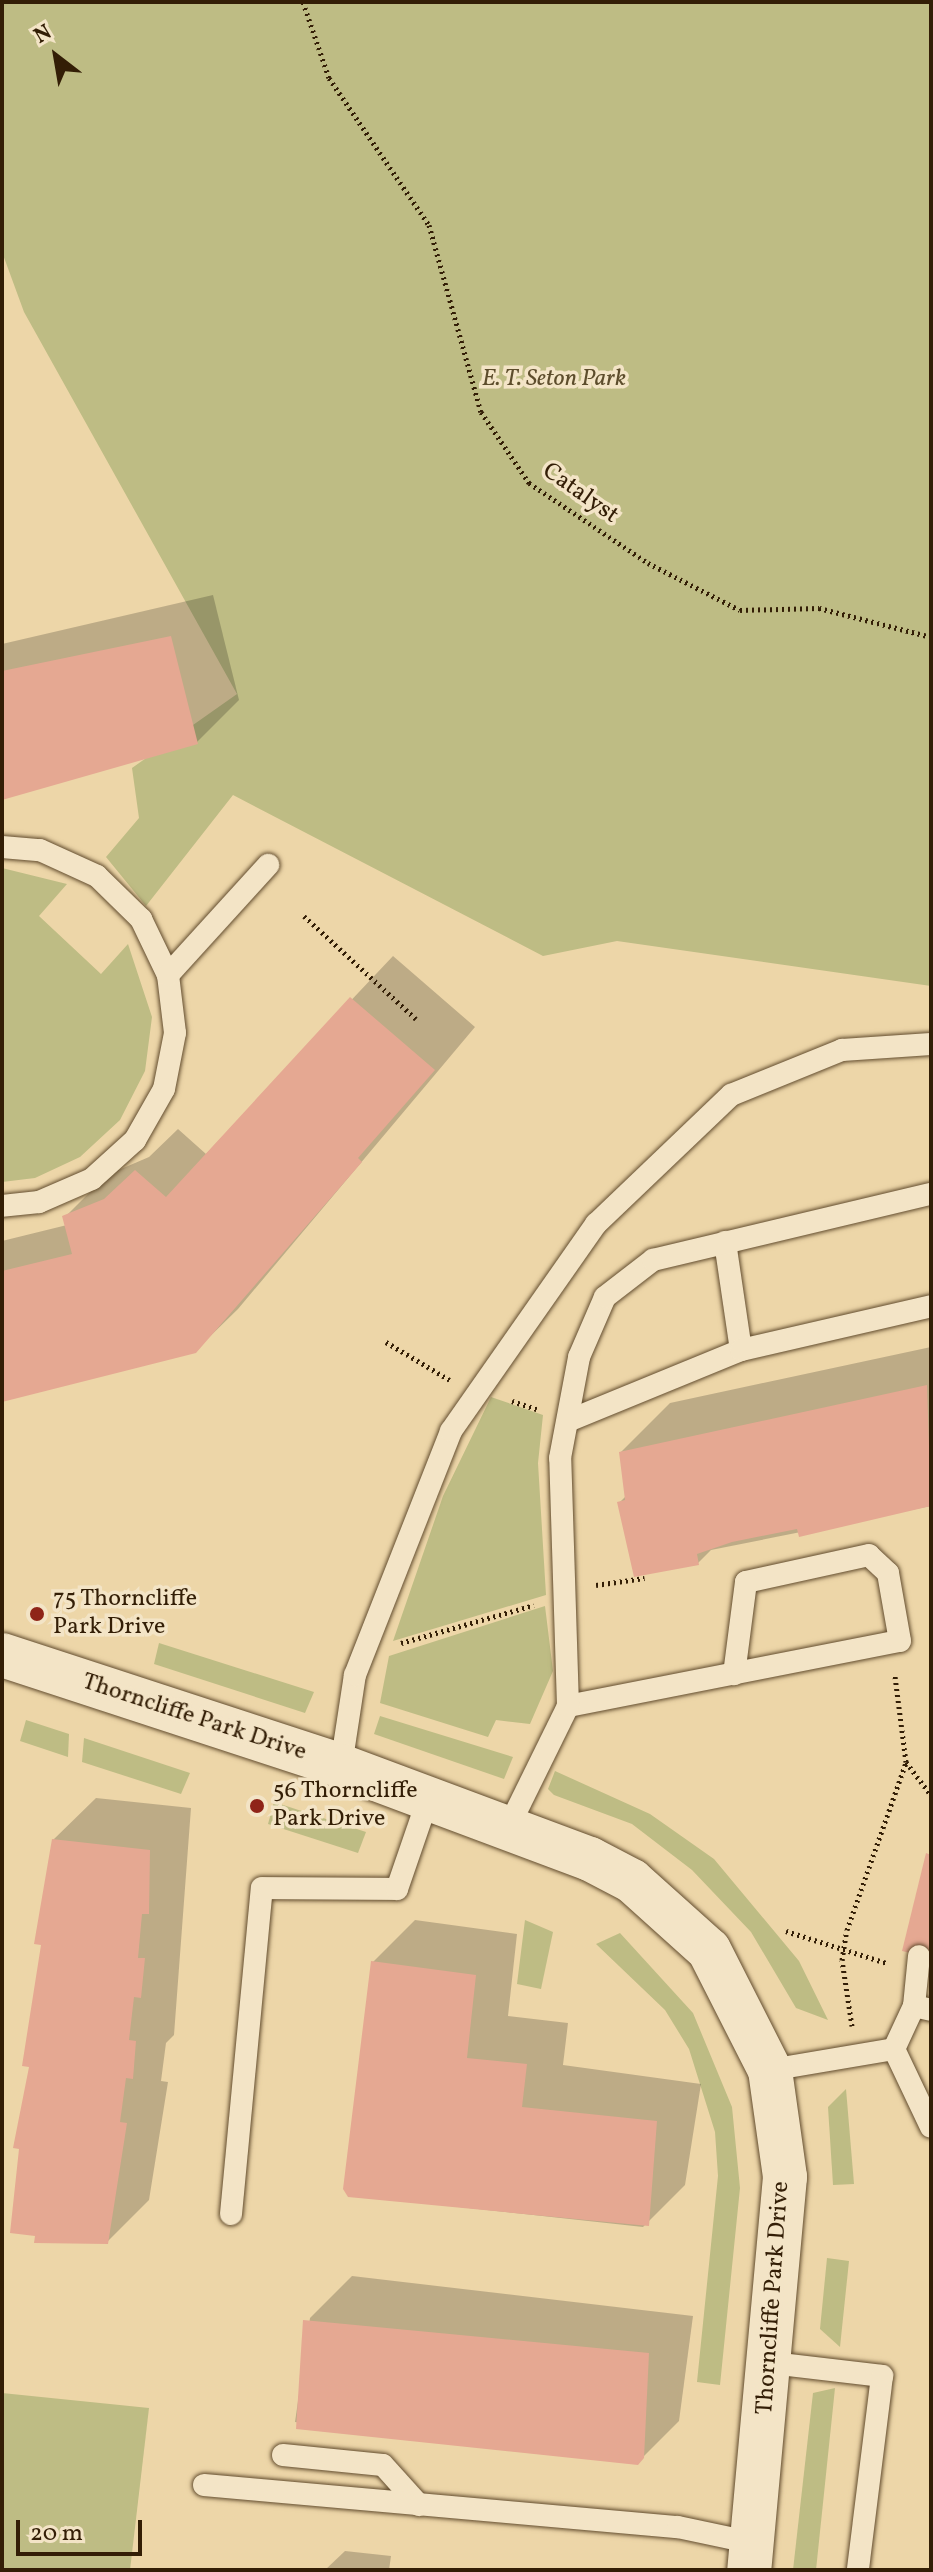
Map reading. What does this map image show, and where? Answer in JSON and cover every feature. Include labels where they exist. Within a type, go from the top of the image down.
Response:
[{"type":"street","name":"Thorncliffe Park Drive","points":[[2,1655],[341,1766],[590,1859],[670,1912],[709,1950],[770,2070],[785,2177],[772,2363],[751,2556]]},
{"type":"lane","points":[[2,847],[40,850],[97,876],[141,919],[168,975],[175,1033],[164,1089],[135,1140],[92,1179],[39,1202],[2,1206]]},
{"type":"lane","points":[[168,975],[268,865]]},
{"type":"lane","points":[[341,1766],[363,1656],[451,1431],[596,1224],[731,1095],[842,1050],[931,1044]]},
{"type":"lane","points":[[508,1828],[568,1706],[560,1458],[579,1357],[605,1297],[653,1260],[931,1194]]},
{"type":"lane","points":[[725,1242],[741,1350]]},
{"type":"lane","points":[[568,1421],[741,1350],[931,1306]]},
{"type":"lane","points":[[568,1706],[734,1674],[900,1641],[888,1573],[869,1555],[746,1582],[734,1674]]},
{"type":"lane","points":[[231,2214],[262,1888],[397,1889],[428,1799]]},
{"type":"lane","points":[[770,2070],[894,2049],[922,2008],[917,1963]]},
{"type":"lane","points":[[894,2049],[931,2127]]},
{"type":"lane","points":[[772,2363],[882,2376],[858,2570]]},
{"type":"lane","points":[[283,2455],[383,2465],[419,2505]]},
{"type":"lane","points":[[204,2485],[678,2527],[751,2556]]},
{"type":"path","name":"Catalyst","points":[[303,2],[329,78],[429,225],[481,412],[529,483],[648,563],[740,610],[819,608],[931,637]]},
{"type":"path","points":[[304,916],[416,1019]]},
{"type":"path","points":[[363,1656],[476,1617],[565,1599],[596,1585],[644,1578]]},
{"type":"path","points":[[885,1644],[906,1762],[931,1795]]},
{"type":"path","points":[[867,2053],[851,2024],[844,1950],[906,1762]]},
{"type":"path","points":[[786,1931],[844,1950],[917,1963]]},
{"type":"green space","name":"E. T. Seton Park","points":[[2,2],[931,2],[931,986],[617,941],[543,956],[233,795],[146,906],[106,857],[139,818],[132,768],[237,694],[24,312],[2,252]]},
{"type":"green space","points":[[2,868],[67,884],[39,916],[101,974],[128,944],[152,1017],[145,1071],[120,1120],[80,1157],[35,1178],[2,1182]]},
{"type":"green space","points":[[491,1397],[543,1415],[538,1463],[546,1595],[393,1641],[443,1496]]},
{"type":"green space","points":[[545,1606],[553,1671],[530,1724],[496,1720],[488,1737],[380,1703],[389,1656]]},
{"type":"green space","points":[[159,1643],[314,1692],[305,1713],[154,1664]]},
{"type":"green space","points":[[380,1716],[513,1757],[504,1779],[374,1734]]},
{"type":"green space","points":[[26,1720],[69,1734],[68,1757],[20,1741]]},
{"type":"green space","points":[[84,1738],[190,1773],[181,1794],[82,1762]]},
{"type":"green space","points":[[555,1771],[650,1814],[714,1859],[799,1961],[828,2020],[796,2008],[751,1932],[692,1870],[632,1824],[554,1795],[548,1789]]},
{"type":"green space","points":[[274,1802],[366,1832],[358,1853],[268,1824]]},
{"type":"green space","points":[[525,1920],[553,1932],[541,1989],[517,1984]]},
{"type":"green space","points":[[620,1933],[693,2013],[732,2107],[740,2188],[720,2385],[697,2382],[718,2176],[715,2132],[689,2049],[665,2010],[596,1944]]},
{"type":"green space","points":[[846,2089],[854,2184],[833,2185],[828,2107]]},
{"type":"green space","points":[[827,2258],[849,2261],[840,2347],[820,2329]]},
{"type":"green space","points":[[835,2388],[816,2570],[793,2570],[813,2393]]},
{"type":"green space","points":[[2,2393],[149,2408],[130,2570],[2,2570]]},
{"type":"building","points":[[171,636],[198,744],[2,800],[2,671]]},
{"type":"building","points":[[350,997],[435,1070],[358,1158],[362,1162],[196,1353],[2,1402],[2,1271],[72,1254],[62,1216],[104,1199],[135,1170],[166,1197]]},
{"type":"building","points":[[927,1385],[931,1506],[799,1537],[797,1529],[732,1542],[697,1554],[699,1565],[634,1577],[617,1502],[625,1500],[619,1452]]},
{"type":"building","points":[[52,1839],[150,1850],[149,1914],[142,1914],[138,1958],[145,1958],[141,1998],[134,1997],[129,2040],[136,2041],[133,2079],[126,2078],[120,2122],[127,2123],[108,2244],[34,2243],[35,2236],[10,2233],[19,2149],[13,2148],[29,2067],[22,2066],[41,1945],[34,1944]]},
{"type":"building","points":[[926,1853],[931,1855],[931,1958],[902,1951]]},
{"type":"building","points":[[371,1961],[476,1975],[467,2058],[527,2064],[522,2107],[657,2121],[649,2226],[348,2197],[343,2189]]},
{"type":"building","points":[[303,2320],[649,2353],[644,2458],[638,2465],[296,2429]]},
{"type":"place","name":"75 Thorncliffe Park Drive","points":[[37,1614]]},
{"type":"place","name":"56 Thorncliffe Park Drive","points":[[257,1806]]}]
